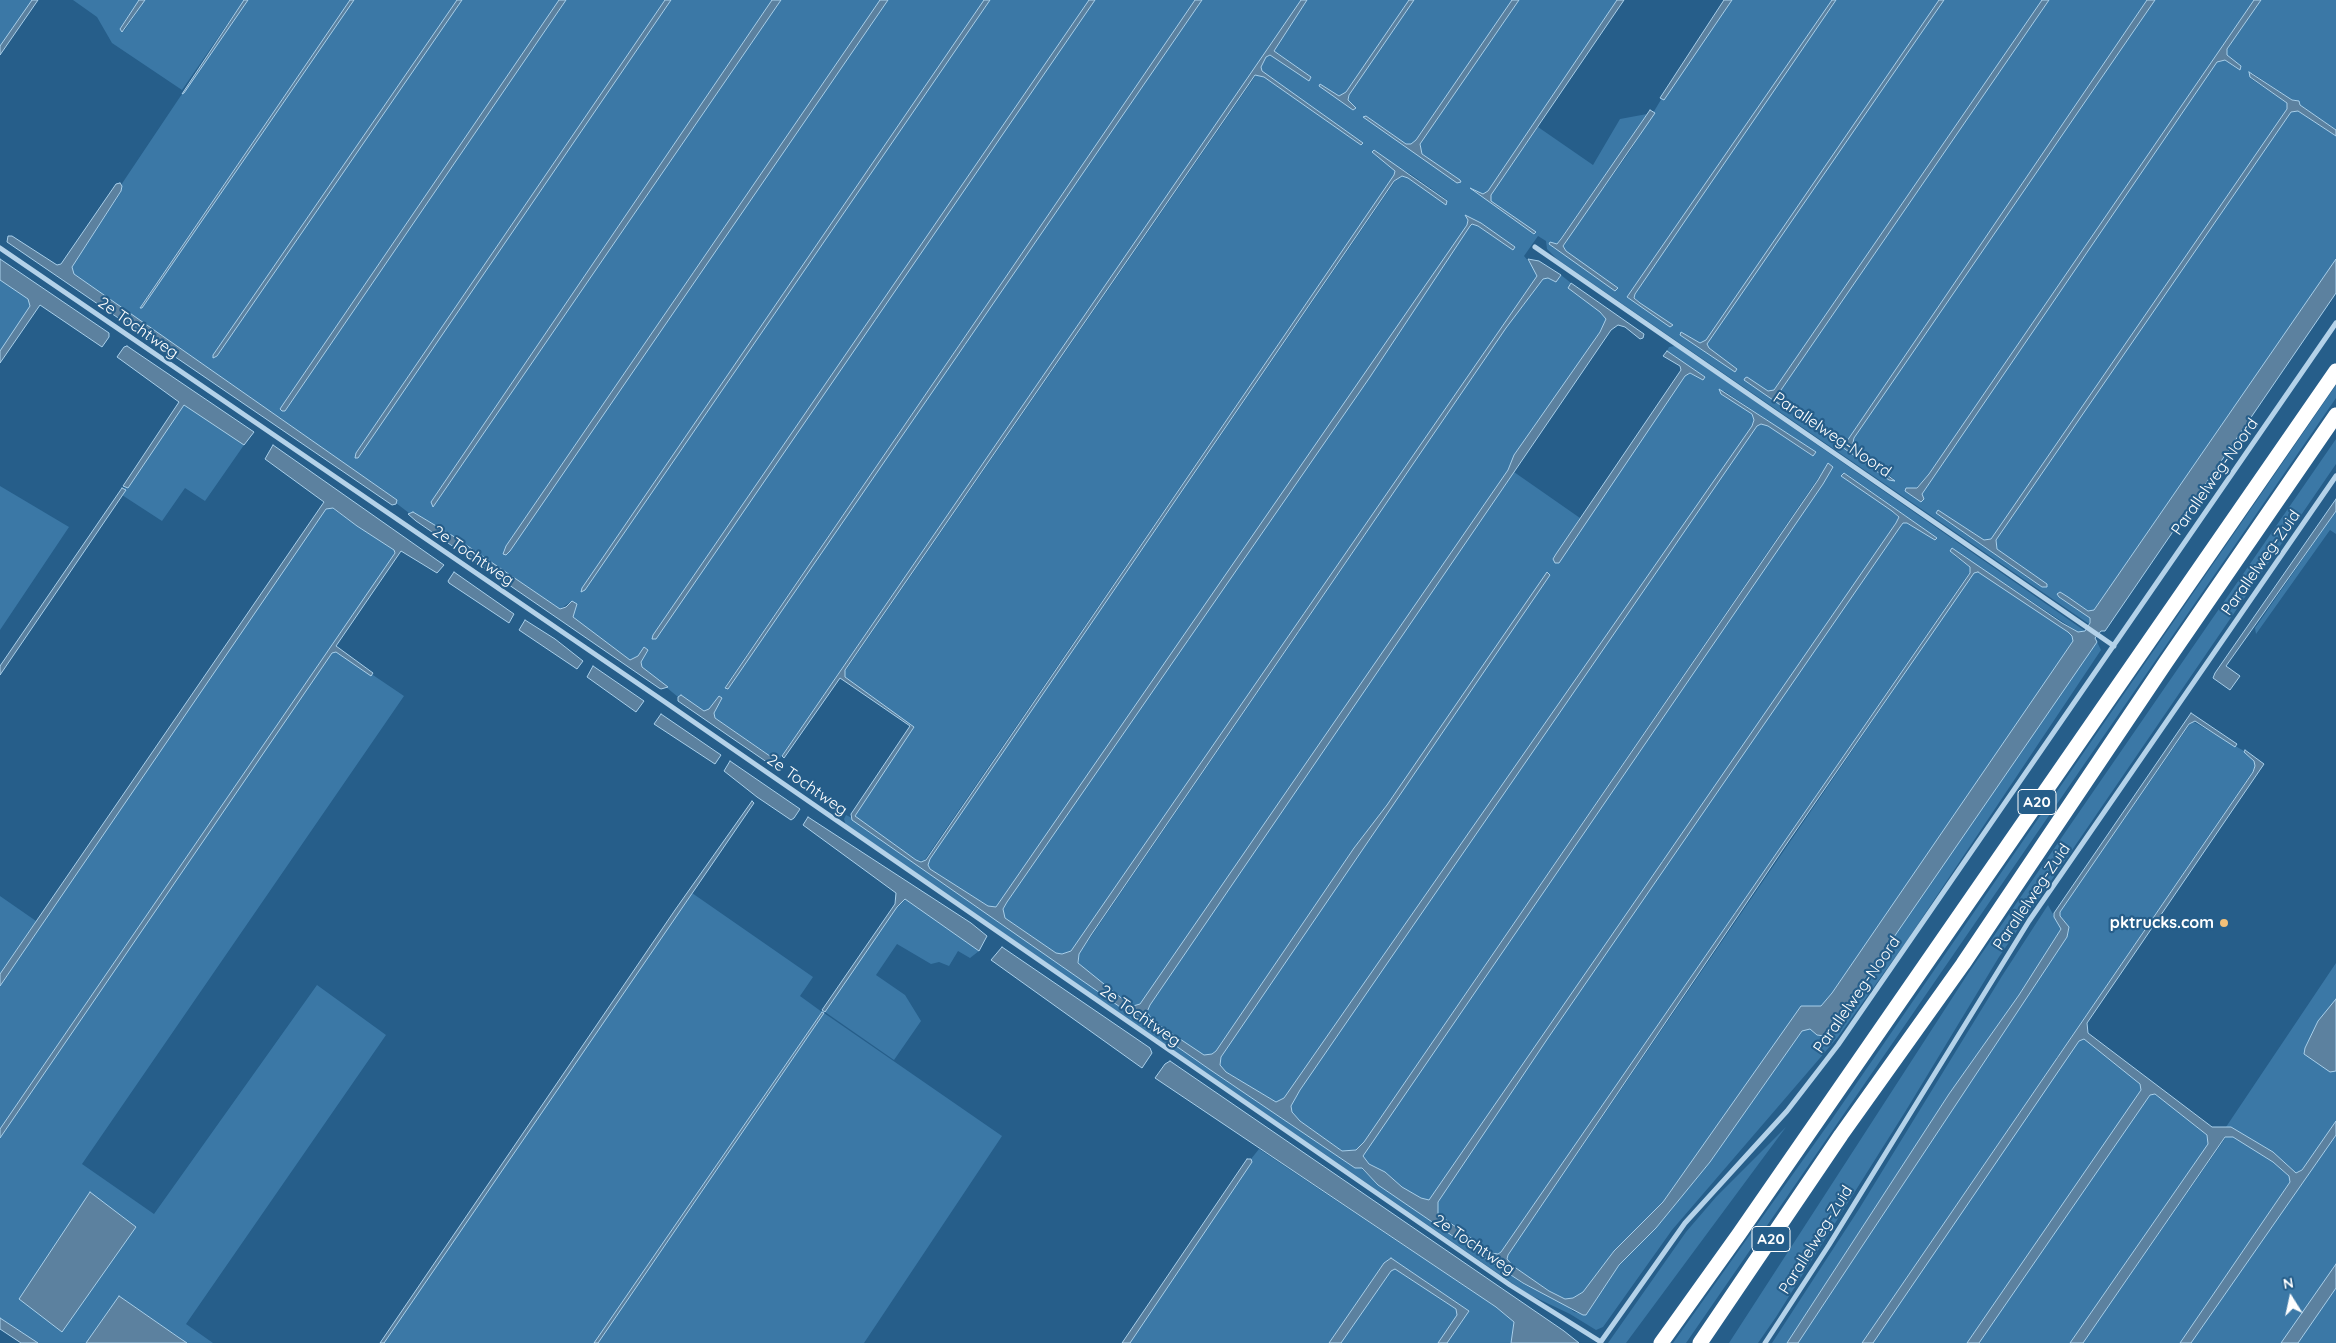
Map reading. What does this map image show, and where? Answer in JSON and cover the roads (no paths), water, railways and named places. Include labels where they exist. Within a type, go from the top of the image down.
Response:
[{"type":"highway","name":"A20","points":[[1661,1343],[1739,1234],[2336,371]]},
{"type":"highway","name":"A20","points":[[1700,1343],[1841,1135],[1963,964],[2166,662],[2336,415]]},
{"type":"street","name":"Parallelweg-Noord","points":[[1535,247],[2114,646]]},
{"type":"street","name":"2e Tochtweg","points":[[0,248],[662,700],[1502,1280],[1600,1342]]},
{"type":"street","name":"Parallelweg-Noord","points":[[1600,1342],[1685,1224],[1787,1111],[1838,1045],[2336,323]]},
{"type":"street","name":"Parallelweg-Zuid","points":[[1765,1343],[1829,1246],[2029,920],[2336,476]]},
{"type":"place","name":"pktrucks.com","points":[[2224,923]]}]
